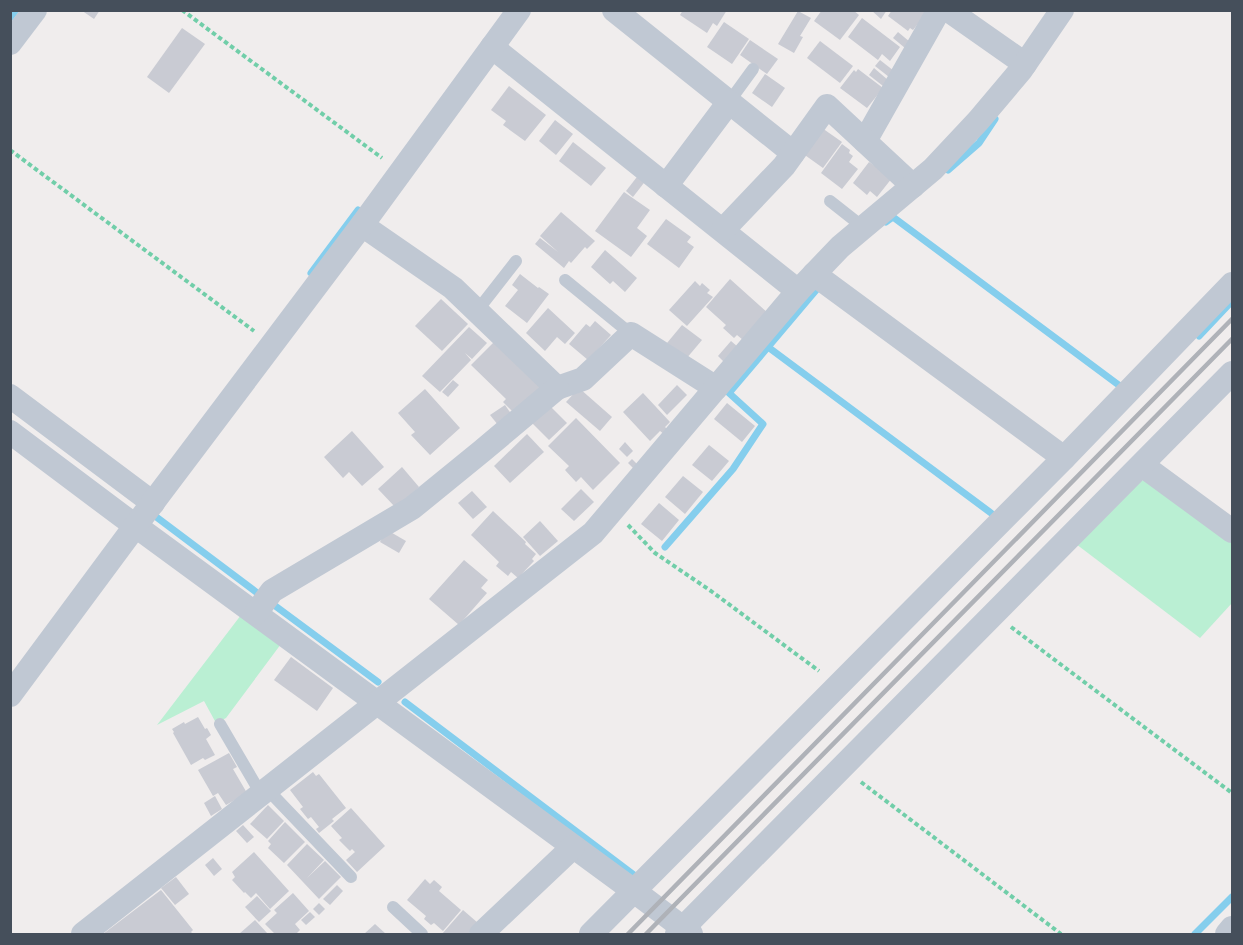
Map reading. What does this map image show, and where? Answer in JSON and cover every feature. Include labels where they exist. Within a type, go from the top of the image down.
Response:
[{"type":"street","points":[[10,43],[35,10]]},
{"type":"street","points":[[10,695],[362,225],[519,10]]},
{"type":"street","points":[[614,10],[793,153]]},
{"type":"street","points":[[866,141],[939,10]]},
{"type":"street","points":[[948,10],[1025,64]]},
{"type":"street","points":[[83,934],[593,533],[806,282],[840,247],[933,169],[978,121],[1025,64],[1062,10]]},
{"type":"street","points":[[492,47],[723,230],[806,282],[1064,458]]},
{"type":"street","points":[[666,186],[729,102]]},
{"type":"street","points":[[723,230],[784,166],[827,106],[913,186]]},
{"type":"street","points":[[362,225],[453,288],[557,388]]},
{"type":"street","points":[[591,934],[1064,458],[1233,284]]},
{"type":"street","points":[[256,613],[272,591],[412,508],[557,388],[583,379],[631,334],[716,388]]},
{"type":"street","points":[[10,432],[634,891],[683,932],[842,767],[1233,373]]},
{"type":"street","points":[[10,396],[153,503]]},
{"type":"street","points":[[1142,465],[1233,531]]},
{"type":"street","points":[[482,934],[573,846]]},
{"type":"street","points":[[1227,934],[1233,928]]},
{"type":"lane","points":[[729,102],[753,69]]},
{"type":"lane","points":[[830,201],[863,228]]},
{"type":"lane","points":[[477,311],[516,261]]},
{"type":"lane","points":[[565,280],[631,334]]},
{"type":"lane","points":[[220,724],[264,792],[351,877]]},
{"type":"lane","points":[[393,907],[422,934]]},
{"type":"path","points":[[182,10],[385,161]]},
{"type":"path","points":[[10,150],[257,333]]},
{"type":"path","points":[[614,509],[655,554],[711,591],[838,686]]},
{"type":"path","points":[[993,614],[1233,793]]},
{"type":"path","points":[[842,767],[1061,934]]},
{"type":"green space","points":[[1153,479],[1232,538],[1232,603],[1200,638],[1076,544],[1139,481]]},
{"type":"green space","points":[[241,615],[281,644],[226,718],[216,723],[204,701],[157,725]]},
{"type":"building","points":[[81,10],[100,10],[94,19]]},
{"type":"building","points":[[683,10],[727,10],[717,26],[713,23],[707,33],[680,15]]},
{"type":"building","points":[[822,10],[853,10],[859,15],[840,40],[814,21]]},
{"type":"building","points":[[871,10],[887,10],[881,19]]},
{"type":"building","points":[[892,10],[929,10],[913,30],[910,28],[908,31],[888,16]]},
{"type":"building","points":[[798,11],[811,18],[800,36],[803,37],[794,53],[778,44]]},
{"type":"building","points":[[862,18],[900,47],[890,61],[882,54],[878,60],[848,37]]},
{"type":"building","points":[[724,22],[749,39],[732,64],[707,47]]},
{"type":"building","points":[[182,28],[205,44],[169,93],[147,77]]},
{"type":"building","points":[[898,32],[910,42],[905,48],[893,38]]},
{"type":"building","points":[[750,40],[778,59],[767,74],[740,55]]},
{"type":"building","points":[[820,41],[853,66],[840,83],[807,58]]},
{"type":"building","points":[[880,60],[894,71],[889,77],[875,66]]},
{"type":"building","points":[[874,68],[888,80],[883,86],[869,75]]},
{"type":"building","points":[[858,69],[883,88],[867,108],[840,88],[854,70],[856,72]]},
{"type":"building","points":[[765,74],[785,88],[772,107],[752,93]]},
{"type":"building","points":[[509,86],[546,115],[525,141],[503,125],[506,121],[491,110]]},
{"type":"building","points":[[555,120],[573,134],[556,155],[539,141]]},
{"type":"building","points":[[822,128],[842,142],[823,168],[802,153]]},
{"type":"building","points":[[573,142],[606,168],[591,186],[559,161]]},
{"type":"building","points":[[842,144],[850,150],[849,153],[853,156],[849,162],[858,169],[842,189],[821,173]]},
{"type":"building","points":[[869,162],[892,178],[877,197],[870,191],[867,195],[853,183]]},
{"type":"building","points":[[640,173],[647,179],[633,197],[626,191]]},
{"type":"building","points":[[624,192],[650,210],[637,228],[647,236],[631,257],[595,231]]},
{"type":"building","points":[[561,212],[595,241],[587,249],[585,247],[564,268],[535,244],[540,238],[558,252],[540,236]]},
{"type":"building","points":[[666,219],[691,237],[687,242],[694,247],[679,268],[647,244]]},
{"type":"building","points":[[605,250],[637,278],[625,292],[613,281],[610,284],[591,267]]},
{"type":"building","points":[[520,274],[549,294],[527,323],[505,306],[518,290],[512,285]]},
{"type":"building","points":[[730,279],[768,313],[743,340],[737,335],[734,338],[723,328],[726,325],[706,307]]},
{"type":"building","points":[[695,281],[700,286],[702,283],[710,290],[707,293],[713,297],[687,326],[669,310]]},
{"type":"building","points":[[441,299],[468,324],[442,351],[415,326]]},
{"type":"building","points":[[548,308],[575,333],[565,344],[557,337],[545,351],[526,333]]},
{"type":"building","points":[[595,321],[611,335],[588,360],[569,344],[586,324],[590,327]]},
{"type":"building","points":[[682,325],[702,340],[686,359],[667,343]]},
{"type":"building","points":[[469,327],[487,343],[472,359],[465,353],[471,360],[440,392],[422,376]]},
{"type":"building","points":[[495,341],[542,387],[512,411],[503,402],[506,399],[471,365]]},
{"type":"building","points":[[731,341],[738,347],[724,362],[718,356]]},
{"type":"building","points":[[453,380],[459,385],[448,397],[442,392]]},
{"type":"building","points":[[677,385],[687,395],[667,415],[658,405]]},
{"type":"building","points":[[579,388],[612,417],[600,431],[566,402]]},
{"type":"building","points":[[425,389],[460,428],[430,455],[411,435],[415,432],[398,413]]},
{"type":"building","points":[[643,393],[670,422],[665,427],[668,430],[664,434],[660,431],[650,441],[623,412]]},
{"type":"building","points":[[727,403],[755,426],[742,442],[714,419]]},
{"type":"building","points":[[505,405],[512,415],[498,425],[490,415]]},
{"type":"building","points":[[549,405],[567,423],[549,440],[531,422]]},
{"type":"building","points":[[576,418],[620,463],[593,490],[581,477],[576,482],[565,470],[569,466],[548,446]]},
{"type":"building","points":[[352,431],[384,467],[362,486],[349,472],[343,478],[324,457]]},
{"type":"building","points":[[527,434],[544,452],[510,483],[494,466]]},
{"type":"building","points":[[625,442],[633,451],[627,457],[619,449]]},
{"type":"building","points":[[709,445],[729,461],[712,481],[692,465]]},
{"type":"building","points":[[632,459],[637,464],[633,468],[628,463]]},
{"type":"building","points":[[402,467],[419,487],[396,508],[378,489]]},
{"type":"building","points":[[683,476],[703,492],[685,514],[665,497]]},
{"type":"building","points":[[581,489],[594,502],[574,521],[561,509]]},
{"type":"building","points":[[472,491],[487,507],[473,519],[458,503]]},
{"type":"building","points":[[659,503],[679,520],[662,541],[641,524]]},
{"type":"building","points":[[493,511],[536,554],[532,559],[534,561],[518,578],[511,572],[508,576],[496,566],[499,562],[471,535]]},
{"type":"building","points":[[540,521],[558,541],[540,556],[523,537]]},
{"type":"building","points":[[387,530],[406,541],[399,553],[380,542]]},
{"type":"building","points":[[464,560],[488,580],[481,588],[487,593],[459,625],[429,599]]},
{"type":"building","points":[[291,657],[333,688],[317,711],[274,680]]},
{"type":"building","points":[[198,717],[211,735],[206,739],[215,755],[205,760],[203,758],[191,765],[172,729]]},
{"type":"building","points":[[229,753],[237,767],[233,769],[247,793],[226,805],[218,793],[213,796],[198,770]]},
{"type":"building","points":[[313,772],[316,776],[319,774],[346,808],[319,833],[316,829],[319,827],[300,809],[303,807],[290,790]]},
{"type":"building","points":[[215,796],[222,809],[211,816],[204,803]]},
{"type":"building","points":[[268,805],[284,821],[267,839],[250,824]]},
{"type":"building","points":[[351,808],[385,846],[357,872],[346,860],[355,852],[352,849],[350,851],[339,840],[342,838],[331,826]]},
{"type":"building","points":[[285,822],[305,842],[284,863],[268,848],[271,844],[268,841]]},
{"type":"building","points":[[243,825],[254,837],[247,843],[236,831]]},
{"type":"building","points":[[307,844],[324,860],[307,878],[325,861],[341,877],[319,899],[287,865]]},
{"type":"building","points":[[254,852],[289,891],[270,909],[256,893],[251,898],[232,880],[235,877],[232,872]]},
{"type":"building","points":[[213,858],[222,869],[214,876],[205,865]]},
{"type":"building","points":[[176,877],[189,894],[175,905],[161,888]]},
{"type":"building","points":[[425,879],[430,884],[434,880],[442,887],[439,891],[461,910],[443,931],[434,923],[431,925],[424,919],[426,916],[407,900]]},
{"type":"building","points":[[337,885],[343,891],[330,905],[323,899]]},
{"type":"building","points":[[161,890],[193,930],[191,932],[193,934],[103,934]]},
{"type":"building","points":[[293,893],[309,911],[295,924],[300,930],[296,934],[275,934],[265,924],[277,913],[274,910]]},
{"type":"building","points":[[257,896],[271,911],[259,922],[245,907]]},
{"type":"building","points":[[319,903],[325,909],[319,915],[313,909]]},
{"type":"building","points":[[463,910],[478,923],[468,934],[442,934]]},
{"type":"building","points":[[310,912],[315,917],[306,925],[301,920]]},
{"type":"building","points":[[255,920],[268,934],[239,934]]},
{"type":"building","points":[[375,924],[386,934],[364,934]]},
{"type":"waterway","points":[[10,18],[16,10]]},
{"type":"waterway","points":[[948,170],[979,143],[995,119]]},
{"type":"waterway","points":[[311,273],[358,210]]},
{"type":"waterway","points":[[886,222],[893,217],[1120,386]]},
{"type":"waterway","points":[[768,347],[817,289]]},
{"type":"waterway","points":[[1199,336],[1232,301]]},
{"type":"waterway","points":[[665,547],[733,469],[763,424],[729,393],[768,347],[991,513]]},
{"type":"waterway","points":[[155,516],[256,592]]},
{"type":"waterway","points":[[274,605],[378,682]]},
{"type":"waterway","points":[[405,702],[634,875]]},
{"type":"waterway","points":[[1195,934],[1232,897]]},
{"type":"railway","points":[[628,934],[1232,319]]},
{"type":"railway","points":[[646,934],[1232,339]]}]
